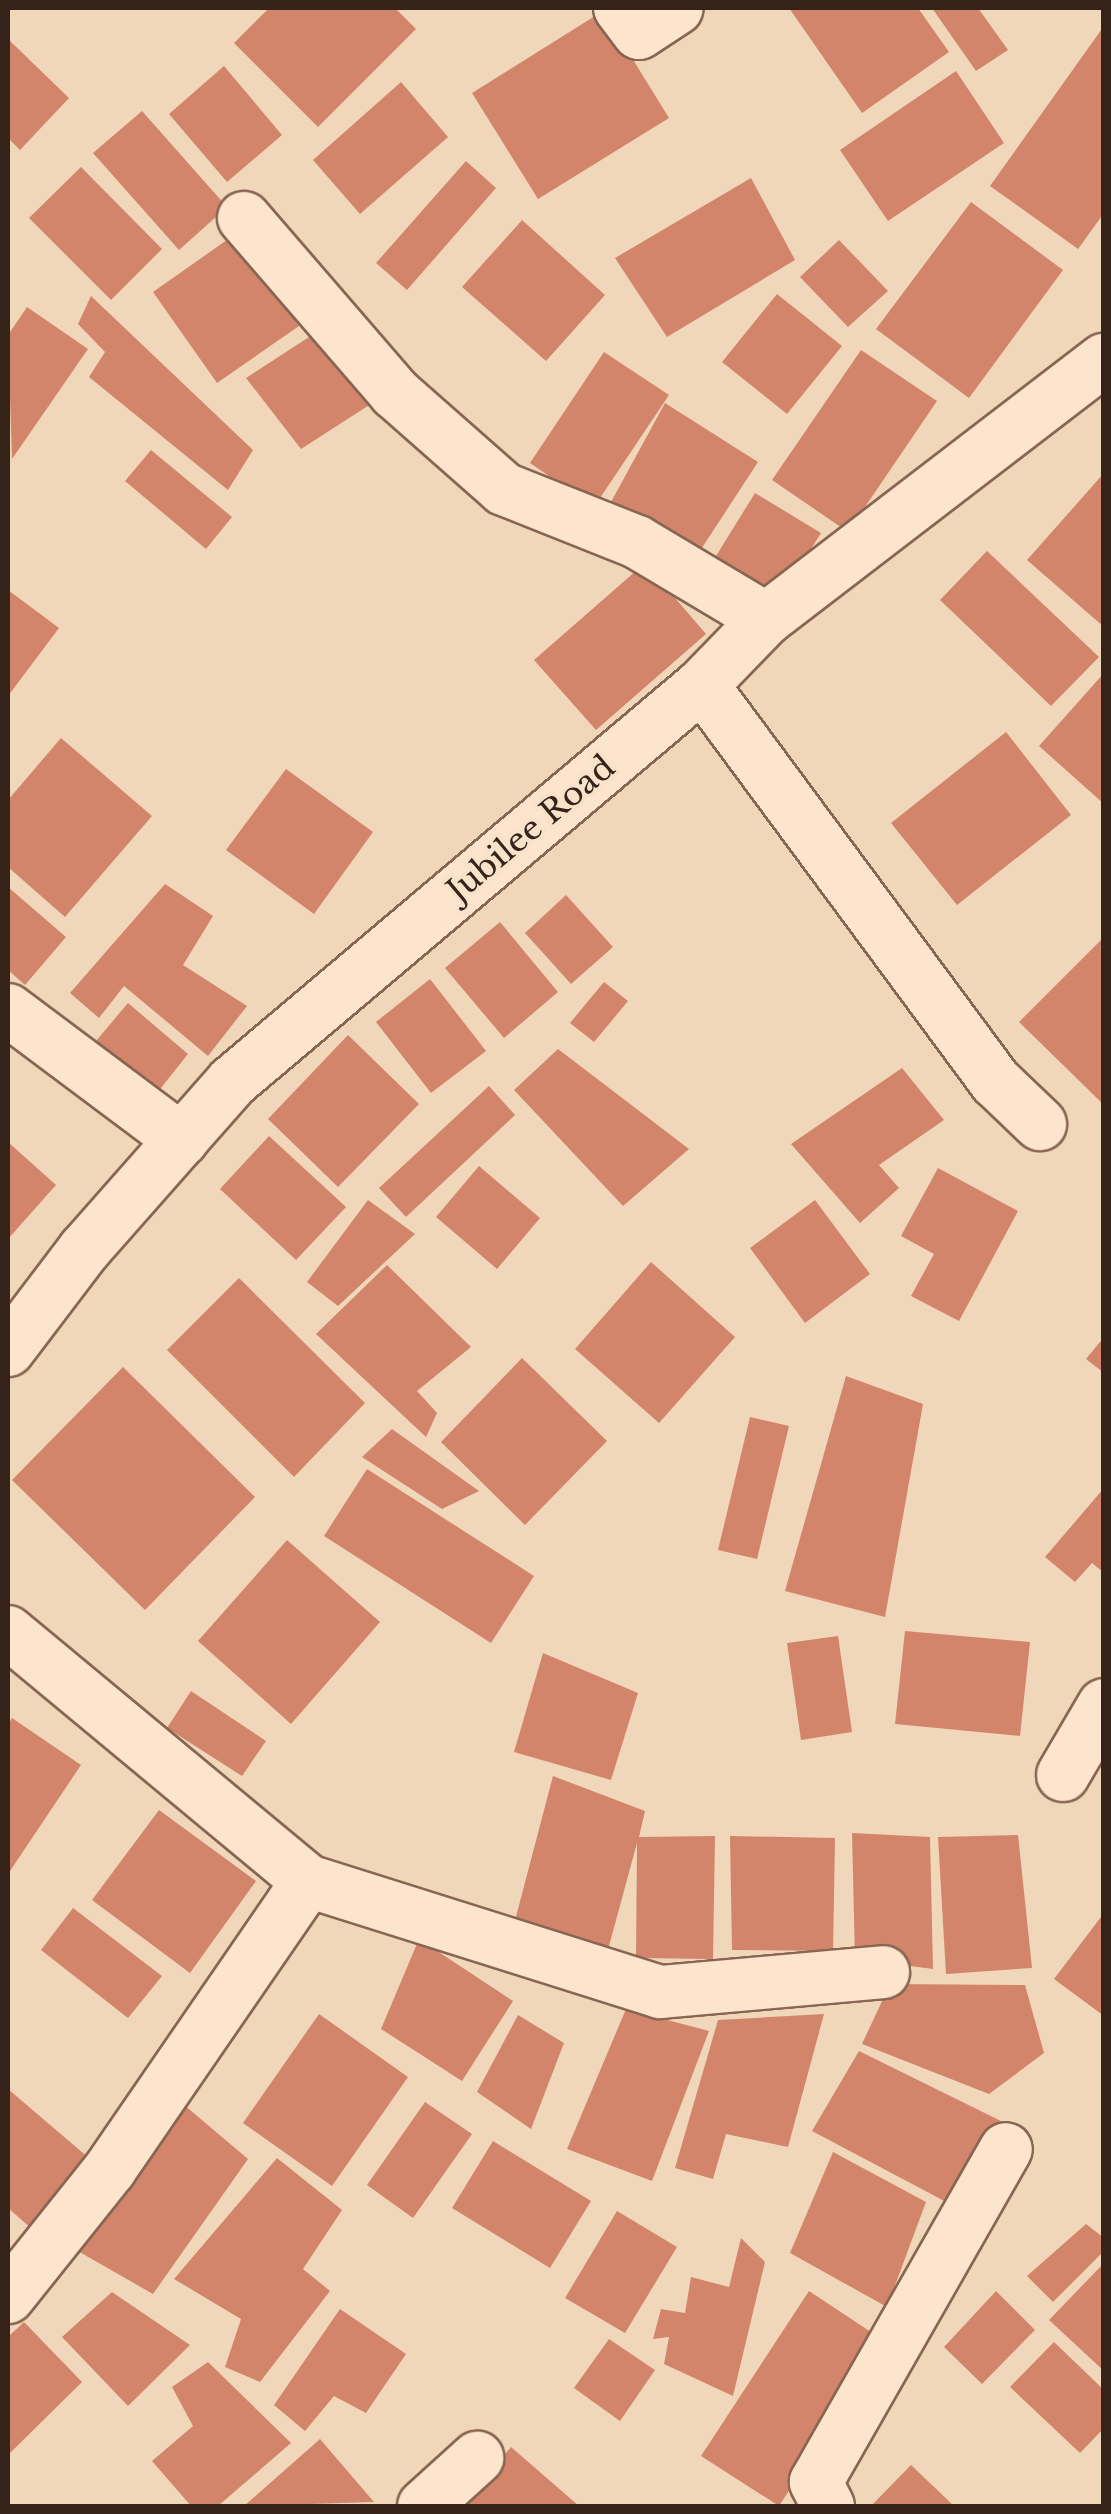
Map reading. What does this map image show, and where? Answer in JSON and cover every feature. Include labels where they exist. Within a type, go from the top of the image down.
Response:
[{"type":"street","points":[[620,8],[639,33],[677,8]]},
{"type":"street","points":[[244,218],[396,393],[504,488],[637,542],[766,619]]},
{"type":"street","name":"Jubilee Road","points":[[8,1350],[232,1082],[702,685],[766,619],[1104,360]]},
{"type":"street","points":[[702,685],[996,1082],[1040,1124]]},
{"type":"street","points":[[8,1010],[182,1140]]},
{"type":"street","points":[[8,1632],[308,1882],[660,1992],[883,1972]]},
{"type":"street","points":[[1064,1775],[1104,1706]]},
{"type":"street","points":[[8,2296],[110,2170],[308,1882]]},
{"type":"street","points":[[828,2506],[816,2482],[1006,2149]]},
{"type":"street","points":[[424,2506],[477,2458]]},
{"type":"building","points":[[269,8],[395,8],[416,29],[318,127],[234,43]]},
{"type":"building","points":[[789,8],[918,8],[949,52],[862,113]]},
{"type":"building","points":[[932,8],[978,8],[1008,50],[976,71]]},
{"type":"building","points":[[603,11],[669,118],[538,199],[472,93]]},
{"type":"building","points":[[1104,26],[1104,213],[1078,249],[990,186]]},
{"type":"building","points":[[8,39],[69,98],[20,150],[8,138]]},
{"type":"building","points":[[224,66],[282,135],[227,182],[169,114]]},
{"type":"building","points":[[956,71],[1004,143],[888,221],[840,150]]},
{"type":"building","points":[[401,82],[448,137],[360,214],[313,160]]},
{"type":"building","points":[[142,111],[227,207],[179,250],[93,153]]},
{"type":"building","points":[[466,161],[496,188],[407,290],[376,263]]},
{"type":"building","points":[[81,167],[162,249],[111,300],[29,218]]},
{"type":"building","points":[[751,178],[795,260],[667,337],[615,258]]},
{"type":"building","points":[[971,202],[1063,270],[969,398],[876,329]]},
{"type":"building","points":[[522,220],[605,295],[546,361],[462,287]]},
{"type":"building","points":[[234,235],[299,326],[217,383],[153,292]]},
{"type":"building","points":[[839,240],[888,291],[848,327],[800,277]]},
{"type":"building","points":[[777,294],[842,346],[787,414],[722,362]]},
{"type":"building","points":[[91,296],[253,450],[228,490],[89,377],[105,352],[78,324]]},
{"type":"building","points":[[27,307],[88,349],[12,459],[8,335]]},
{"type":"building","points":[[326,326],[374,402],[301,449],[246,378]]},
{"type":"building","points":[[861,350],[937,401],[848,532],[772,480]]},
{"type":"building","points":[[604,352],[669,395],[594,507],[530,463]]},
{"type":"building","points":[[665,403],[758,462],[696,557],[611,502]]},
{"type":"building","points":[[151,450],[232,517],[206,549],[125,481]]},
{"type":"building","points":[[1104,473],[1104,627],[1027,560]]},
{"type":"building","points":[[755,493],[821,533],[776,604],[711,564]]},
{"type":"building","points":[[987,551],[1099,657],[1051,706],[940,600]]},
{"type":"building","points":[[645,563],[706,634],[596,730],[534,660]]},
{"type":"building","points":[[8,590],[59,628],[8,696]]},
{"type":"building","points":[[1104,673],[1104,804],[1039,746]]},
{"type":"building","points":[[1006,732],[1071,815],[957,905],[891,823]]},
{"type":"building","points":[[61,738],[152,816],[65,917],[8,867],[8,800]]},
{"type":"building","points":[[286,769],[373,832],[314,914],[226,850]]},
{"type":"building","points":[[165,884],[213,916],[183,965],[247,1006],[208,1056],[124,986],[99,1018],[70,993]]},
{"type":"building","points":[[8,887],[66,937],[25,985],[8,970]]},
{"type":"building","points":[[566,895],[613,947],[571,984],[525,933]]},
{"type":"building","points":[[500,922],[558,992],[504,1038],[445,968]]},
{"type":"building","points":[[1104,937],[1104,1105],[1019,1022]]},
{"type":"building","points":[[430,979],[486,1051],[431,1093],[376,1022]]},
{"type":"building","points":[[604,982],[628,1001],[594,1042],[570,1023]]},
{"type":"building","points":[[128,1003],[188,1054],[153,1098],[91,1047]]},
{"type":"building","points":[[348,1035],[419,1104],[338,1187],[268,1119]]},
{"type":"building","points":[[558,1049],[689,1149],[623,1206],[514,1090]]},
{"type":"building","points":[[902,1068],[944,1120],[879,1165],[899,1188],[860,1223],[791,1144]]},
{"type":"building","points":[[489,1086],[515,1115],[406,1217],[379,1188]]},
{"type":"building","points":[[269,1136],[346,1207],[296,1260],[220,1189]]},
{"type":"building","points":[[8,1142],[56,1185],[8,1239]]},
{"type":"building","points":[[479,1166],[540,1218],[497,1269],[436,1217]]},
{"type":"building","points":[[938,1168],[1018,1211],[959,1321],[911,1296],[934,1254],[901,1236]]},
{"type":"building","points":[[368,1200],[415,1234],[338,1306],[307,1282]]},
{"type":"building","points":[[815,1200],[870,1274],[805,1323],[750,1248]]},
{"type":"building","points":[[651,1262],[735,1337],[659,1423],[575,1349]]},
{"type":"building","points":[[387,1265],[471,1347],[417,1391],[437,1413],[426,1437],[316,1334]]},
{"type":"building","points":[[239,1278],[365,1403],[294,1477],[167,1350]]},
{"type":"building","points":[[1104,1337],[1104,1373],[1086,1359]]},
{"type":"building","points":[[522,1358],[607,1441],[525,1525],[441,1442]]},
{"type":"building","points":[[123,1367],[255,1497],[145,1610],[12,1480]]},
{"type":"building","points":[[846,1376],[923,1404],[885,1617],[785,1591]]},
{"type":"building","points":[[750,1417],[789,1426],[757,1559],[718,1550]]},
{"type":"building","points":[[392,1429],[479,1491],[442,1509],[362,1457]]},
{"type":"building","points":[[367,1469],[534,1576],[491,1643],[324,1536]]},
{"type":"building","points":[[1104,1488],[1104,1573],[1092,1563],[1075,1582],[1045,1557]]},
{"type":"building","points":[[287,1540],[380,1622],[291,1724],[198,1641]]},
{"type":"building","points":[[905,1631],[1030,1642],[1020,1736],[895,1724]]},
{"type":"building","points":[[838,1636],[852,1732],[801,1740],[787,1643]]},
{"type":"building","points":[[543,1653],[638,1693],[611,1780],[514,1752]]},
{"type":"building","points":[[191,1691],[266,1741],[242,1776],[167,1728]]},
{"type":"building","points":[[12,1718],[81,1765],[8,1874],[8,1724]]},
{"type":"building","points":[[553,1776],[645,1811],[639,1837],[715,1836],[713,1959],[636,1958],[637,1843],[606,1957],[513,1928]]},
{"type":"building","points":[[159,1810],[256,1881],[190,1973],[92,1900]]},
{"type":"building","points":[[852,1833],[930,1837],[933,1969],[855,1959]]},
{"type":"building","points":[[1018,1835],[1032,1968],[946,1974],[938,1837]]},
{"type":"building","points":[[730,1836],[835,1838],[833,1951],[732,1950]]},
{"type":"building","points":[[73,1908],[162,1976],[128,2018],[41,1950]]},
{"type":"building","points":[[1104,1913],[1104,2016],[1054,1979]]},
{"type":"building","points":[[419,1939],[513,2001],[462,2081],[381,2029]]},
{"type":"building","points":[[890,1984],[1025,1985],[1044,2053],[989,2094],[862,2044]]},
{"type":"building","points":[[626,2009],[709,2031],[652,2181],[567,2149]]},
{"type":"building","points":[[319,2014],[408,2077],[332,2186],[243,2123]]},
{"type":"building","points":[[824,2014],[788,2147],[726,2134],[713,2179],[675,2168],[718,2020]]},
{"type":"building","points":[[518,2015],[564,2043],[531,2129],[477,2092]]},
{"type":"building","points":[[859,2051],[1003,2122],[950,2204],[812,2131]]},
{"type":"building","points":[[8,2089],[90,2159],[32,2229],[8,2208]]},
{"type":"building","points":[[425,2102],[472,2134],[413,2218],[367,2185]]},
{"type":"building","points":[[183,2104],[248,2159],[153,2294],[62,2242]]},
{"type":"building","points":[[493,2141],[591,2201],[550,2268],[452,2208]]},
{"type":"building","points":[[833,2152],[926,2202],[887,2307],[790,2253]]},
{"type":"building","points":[[277,2158],[342,2210],[303,2269],[330,2291],[260,2382],[225,2367],[241,2319],[174,2279]]},
{"type":"building","points":[[617,2211],[677,2247],[625,2333],[565,2298]]},
{"type":"building","points":[[1086,2224],[1104,2238],[1104,2251],[1053,2302],[1027,2276]]},
{"type":"building","points":[[741,2238],[765,2262],[733,2396],[664,2364],[669,2337],[653,2339],[661,2309],[685,2313],[691,2277],[729,2287]]},
{"type":"building","points":[[1104,2263],[1104,2371],[1049,2320]]},
{"type":"building","points":[[809,2291],[886,2342],[779,2506],[701,2456]]},
{"type":"building","points":[[996,2291],[1035,2330],[982,2384],[944,2347]]},
{"type":"building","points":[[112,2292],[190,2345],[128,2406],[62,2337]]},
{"type":"building","points":[[340,2309],[406,2354],[366,2413],[334,2396],[305,2431],[274,2405]]},
{"type":"building","points":[[24,2322],[82,2382],[8,2455],[8,2337]]},
{"type":"building","points":[[609,2339],[655,2370],[620,2421],[574,2388]]},
{"type":"building","points":[[1054,2342],[1104,2390],[1104,2428],[1080,2453],[1010,2387]]},
{"type":"building","points":[[208,2362],[291,2443],[218,2506],[191,2506],[152,2461],[193,2426],[172,2387]]},
{"type":"building","points":[[320,2439],[374,2502],[244,2506]]},
{"type":"building","points":[[511,2447],[579,2506],[460,2506]]},
{"type":"building","points":[[911,2465],[954,2506],[871,2506]]}]
